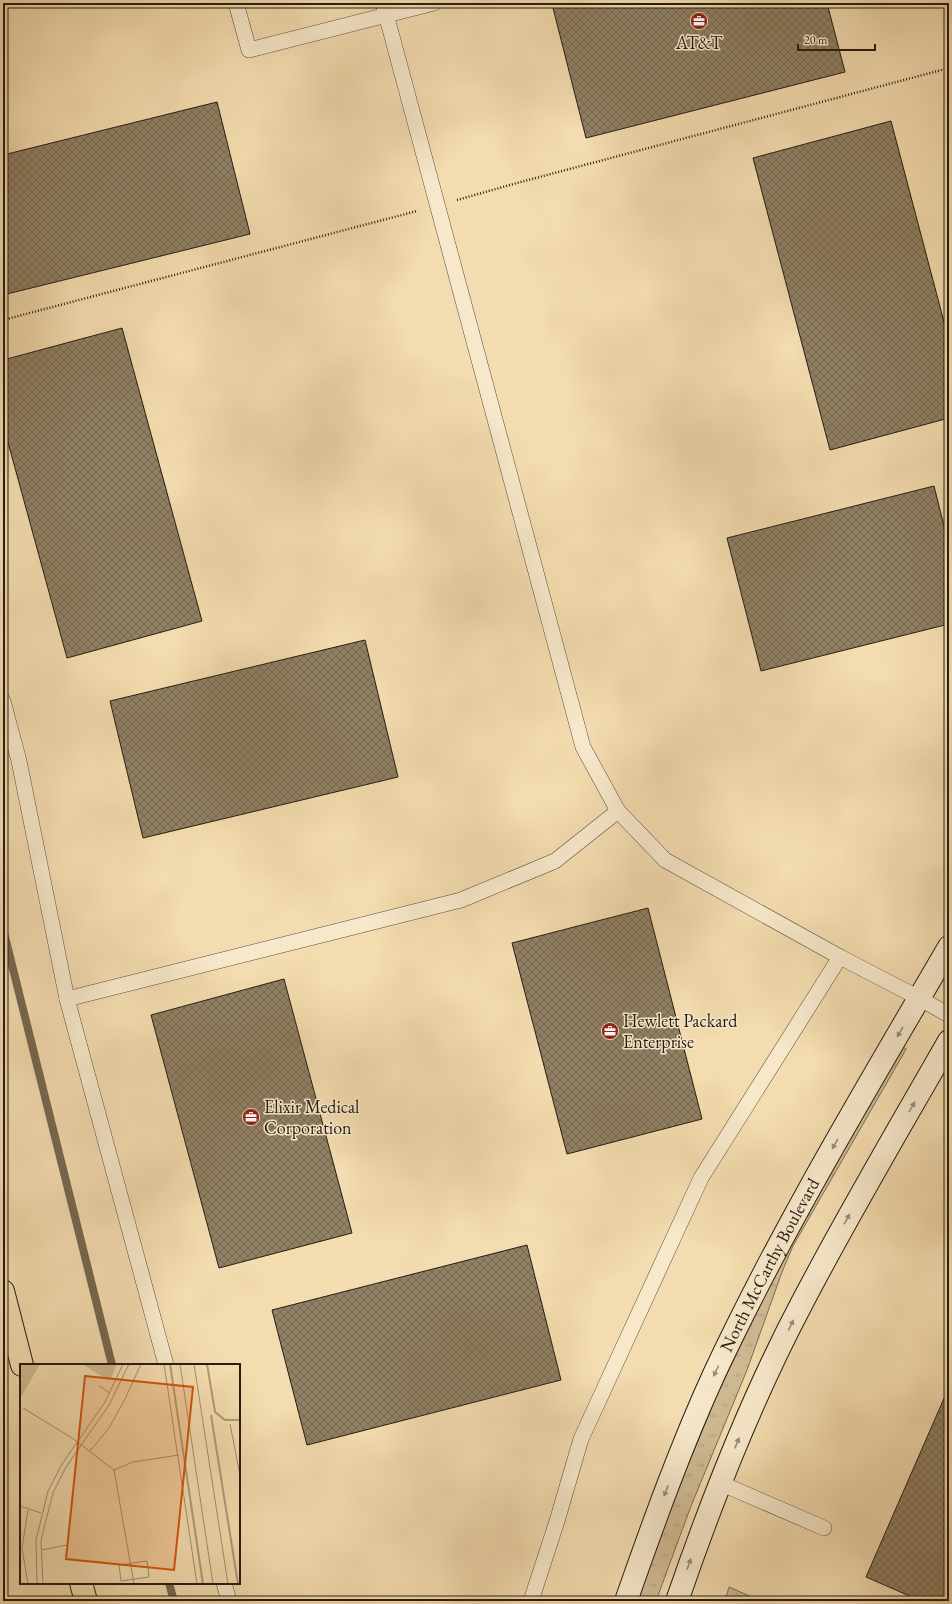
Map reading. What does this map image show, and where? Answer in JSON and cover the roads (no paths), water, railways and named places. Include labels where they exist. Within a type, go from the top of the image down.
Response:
[{"type":"highway","points":[[3,1291],[22,1364]]},
{"type":"highway","points":[[81,1584],[86,1601]]},
{"type":"main road","name":"North McCarthy Boulevard","points":[[626,1601],[678,1460],[718,1366],[764,1273],[813,1183],[949,947]]},
{"type":"main road","points":[[677,1601],[720,1483],[758,1392],[802,1302],[949,1042]]},
{"type":"lane","points":[[236,3],[249,50],[384,9],[434,3]]},
{"type":"lane","points":[[384,9],[583,747],[618,810],[665,860],[840,957],[920,998],[949,1015]]},
{"type":"lane","points":[[3,701],[19,761],[67,999],[166,1364]]},
{"type":"lane","points":[[67,999],[461,900],[555,860],[618,810]]},
{"type":"lane","points":[[531,1601],[557,1521],[581,1439],[701,1178],[840,957]]},
{"type":"lane","points":[[720,1483],[824,1528]]},
{"type":"lane","points":[[224,1584],[229,1601]]},
{"type":"waterway","points":[[3,929],[112,1364]]},
{"type":"waterway","points":[[169,1584],[174,1601]]},
{"type":"place","name":"AT&T","points":[[699,21]]},
{"type":"place","name":"Hewlett Packard Enterprise","points":[[610,1031]]},
{"type":"place","name":"Elixir Medical Corporation","points":[[251,1117]]}]
